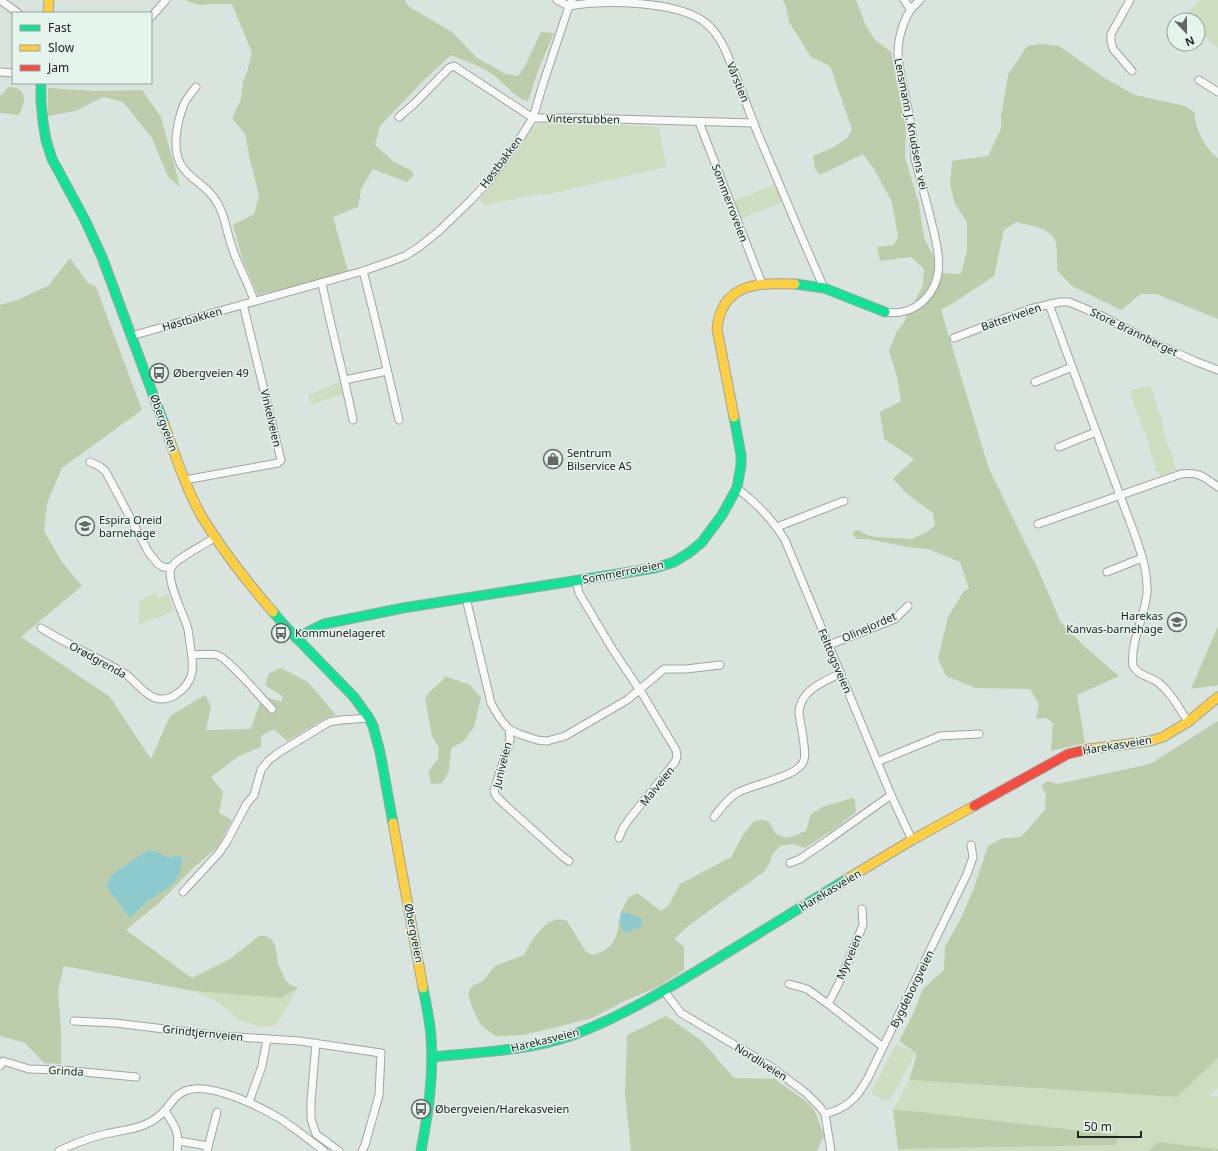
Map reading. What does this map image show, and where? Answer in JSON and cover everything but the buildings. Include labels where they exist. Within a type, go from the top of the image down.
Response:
[{"type":"street","points":[[0,0],[17,12]]},
{"type":"street","points":[[48,12],[49,0]]},
{"type":"street","points":[[152,16],[166,0]]},
{"type":"street","points":[[557,0],[570,3]]},
{"type":"street","points":[[904,0],[911,10]]},
{"type":"street","name":"Lensmann J. Knudsens vei","points":[[885,312],[903,312],[919,305],[932,291],[938,272],[939,253],[915,158],[911,123],[900,71],[898,53],[901,33],[906,20],[911,10],[920,0]]},
{"type":"street","points":[[1130,0],[1110,34],[1113,49],[1132,71]]},
{"type":"street","name":"Vårstien","points":[[570,3],[602,1],[622,2],[675,9],[703,21],[714,31],[722,44],[824,288]]},
{"type":"street","name":"Høstbakken","points":[[131,336],[254,302],[389,262],[405,256],[419,247],[439,231],[487,183],[534,118],[543,84],[570,3]]},
{"type":"street","name":"Vinterstubben","points":[[400,116],[414,104],[448,68],[454,66],[534,118],[754,123]]},
{"type":"street","points":[[0,72],[11,74]]},
{"type":"street","points":[[1199,80],[1218,92]]},
{"type":"street","name":"Øbergveien","points":[[40,84],[43,122],[46,140],[52,159],[85,220],[95,242],[185,480],[202,516],[230,559],[249,584],[296,638],[354,697],[369,718],[375,733],[380,752],[428,1013],[432,1057],[428,1116],[421,1151]]},
{"type":"street","points":[[196,87],[185,103],[177,127],[176,148],[180,165],[209,191],[219,206],[226,223],[232,249],[254,302]]},
{"type":"street","name":"Sommerroveien","points":[[699,122],[762,284]]},
{"type":"street","points":[[363,270],[399,420]]},
{"type":"street","points":[[322,282],[353,420]]},
{"type":"street","name":"Sommerroveien","points":[[296,638],[324,624],[403,608],[655,568],[674,562],[702,542],[722,515],[737,488],[742,465],[729,387],[718,334],[718,320],[722,308],[731,297],[740,290],[751,286],[762,284],[795,284],[824,288],[885,312]]},
{"type":"street","name":"Store Brannberget","points":[[1049,304],[1069,302],[1082,307],[1150,341],[1218,370]]},
{"type":"street","name":"Vinkelveien","points":[[185,480],[278,463],[281,460],[243,304]]},
{"type":"street","name":"Batteriveien","points":[[954,338],[1011,316],[1049,304],[1145,566],[1147,593],[1133,653],[1133,666],[1139,674],[1157,682],[1164,688],[1188,722]]},
{"type":"street","points":[[1035,382],[1072,367]]},
{"type":"street","points":[[345,380],[387,371]]},
{"type":"street","points":[[1059,447],[1096,432]]},
{"type":"street","points":[[90,462],[99,466],[106,472],[142,541],[154,560],[163,567],[171,568],[179,559],[216,537]]},
{"type":"street","points":[[1038,524],[1180,474],[1193,473],[1200,475],[1218,487]]},
{"type":"street","name":"Felttogsveien","points":[[737,488],[778,527],[790,548],[828,645],[891,795],[912,840]]},
{"type":"street","points":[[778,527],[844,501]]},
{"type":"street","points":[[1107,572],[1142,558]]},
{"type":"street","name":"Orødgrenda","points":[[41,628],[58,639],[126,674],[148,694],[156,698],[164,699],[173,697],[185,687],[189,681],[193,672],[194,663],[187,628],[170,577],[171,568]]},
{"type":"street","name":"Maiveien","points":[[576,580],[579,593],[676,750],[677,757],[672,767],[630,818],[619,838]]},
{"type":"street","name":"Juniveien","points":[[466,598],[491,703],[498,717],[509,728],[510,740],[494,791],[496,796],[503,803],[569,861]]},
{"type":"street","name":"Olinejordet","points":[[828,645],[895,618],[908,606]]},
{"type":"street","points":[[192,655],[214,654],[222,657],[272,710]]},
{"type":"street","points":[[509,728],[519,734],[537,740],[560,738],[620,704],[664,670],[720,665]]},
{"type":"street","points":[[714,817],[722,806],[737,793],[794,772],[803,764],[805,752],[799,706],[807,692],[841,673]]},
{"type":"street","name":"Harekasveien","points":[[432,1057],[503,1050],[540,1044],[572,1035],[608,1020],[664,991],[912,840],[1068,754],[1090,748],[1154,740],[1168,734],[1188,722],[1218,697]]},
{"type":"street","points":[[183,892],[219,853],[227,841],[254,794],[261,770],[268,761],[278,753],[329,722],[369,718]]},
{"type":"street","points":[[877,762],[940,736],[980,734]]},
{"type":"street","points":[[790,863],[800,859],[891,795]]},
{"type":"street","name":"Bygdeborgveien","points":[[825,1114],[838,1111],[860,1093],[967,874],[973,858],[971,845]]},
{"type":"street","name":"Myrveien","points":[[828,1004],[863,925],[862,909]]},
{"type":"street","points":[[789,984],[807,989],[883,1047]]},
{"type":"street","name":"Nordliveien","points":[[664,991],[680,1013],[770,1066],[793,1082],[806,1093],[825,1114]]},
{"type":"street","name":"Grindtjernveien","points":[[74,1021],[115,1023],[222,1036],[316,1043],[381,1053],[380,1095],[362,1151]]},
{"type":"street","points":[[249,1102],[262,1066],[267,1039]]},
{"type":"street","points":[[316,1043],[311,1119],[316,1134],[339,1151]]},
{"type":"street","name":"Grinda","points":[[0,1066],[3,1061],[29,1069],[63,1070],[136,1077]]},
{"type":"street","points":[[59,1151],[79,1142],[144,1125],[157,1118],[165,1111],[176,1095],[196,1088],[212,1090],[249,1102],[279,1118],[324,1151]]},
{"type":"street","points":[[165,1111],[174,1123],[178,1141],[177,1151]]},
{"type":"street","points":[[178,1141],[208,1149],[217,1112]]},
{"type":"street","points":[[825,1114],[831,1151]]},
{"type":"green space","points":[[185,0],[405,0],[408,6],[452,32],[477,58],[506,74],[518,76],[525,66],[541,32],[554,33],[538,71],[528,101],[518,97],[498,79],[483,69],[451,55],[424,80],[380,126],[375,145],[393,161],[412,171],[413,176],[407,182],[373,169],[361,189],[358,207],[333,217],[348,271],[338,275],[258,295],[243,261],[233,225],[254,214],[259,195],[245,134],[232,118],[241,99],[243,81],[252,53],[232,4],[200,5]]},
{"type":"green space","points":[[783,0],[856,0],[866,26],[875,40],[891,52],[906,129],[905,157],[919,204],[924,238],[942,273],[961,274],[967,250],[967,222],[955,204],[950,184],[952,161],[988,156],[1001,129],[1001,116],[1008,75],[1027,46],[1040,44],[1059,46],[1106,79],[1135,95],[1185,106],[1195,113],[1197,127],[1201,137],[1211,152],[1218,158],[1218,319],[1156,294],[1141,294],[1121,310],[1072,286],[1057,270],[1056,245],[1051,234],[1037,227],[1016,222],[1004,230],[994,276],[941,310],[989,469],[1037,567],[1061,623],[1084,646],[1119,676],[1077,695],[1085,743],[1051,751],[1053,723],[1046,718],[1036,719],[1039,704],[1030,689],[976,688],[946,676],[938,658],[948,617],[964,591],[969,589],[960,562],[928,549],[908,547],[868,539],[856,539],[852,532],[858,530],[867,535],[877,537],[912,539],[927,532],[935,525],[933,513],[907,494],[893,479],[914,459],[884,439],[880,412],[901,401],[897,377],[889,351],[897,331],[903,324],[923,284],[924,269],[911,257],[880,261],[877,247],[894,245],[898,237],[892,202],[874,169],[863,154],[820,175],[815,169],[813,156],[834,147],[848,137],[852,129],[830,66],[811,57],[789,22],[786,6]]},
{"type":"green space","points":[[1200,0],[1218,0],[1218,48],[1206,37],[1206,12],[1189,12]]},
{"type":"green space","points":[[8,87],[17,88],[23,94],[24,101],[19,115],[0,113],[0,95],[2,95]]},
{"type":"green space","points":[[48,88],[95,91],[142,90],[161,117],[180,187],[168,177],[152,138],[123,102],[103,97],[76,111],[48,116]]},
{"type":"green space","points":[[548,121],[659,127],[666,167],[545,195],[539,194],[484,205],[480,199],[517,151],[532,128]]},
{"type":"green space","points":[[776,184],[783,202],[741,219],[734,201]]},
{"type":"green space","points":[[70,258],[88,283],[96,287],[142,410],[62,468],[47,503],[44,531],[62,562],[82,586],[21,637],[110,697],[151,759],[170,716],[205,695],[211,706],[206,730],[251,729],[262,696],[282,702],[282,696],[265,685],[269,673],[281,668],[308,682],[336,715],[317,723],[287,741],[274,729],[261,736],[261,747],[239,756],[211,777],[223,792],[219,813],[232,820],[218,847],[193,868],[159,903],[126,930],[192,978],[230,959],[259,936],[266,936],[271,939],[275,945],[278,963],[285,980],[298,988],[281,998],[193,991],[64,966],[58,991],[61,1029],[61,1064],[44,1063],[25,1043],[0,1036],[0,305],[17,300],[48,286]],"holes":[[[148,850],[155,851],[171,858],[168,888],[149,900],[130,918],[138,858]]]},
{"type":"green space","points":[[343,382],[346,394],[311,404],[308,395]]},
{"type":"green space","points":[[1150,385],[1163,424],[1165,439],[1172,453],[1176,470],[1160,476],[1159,472],[1156,471],[1146,436],[1129,391]]},
{"type":"green space","points":[[156,592],[158,597],[168,594],[174,611],[138,625],[140,600]]},
{"type":"green space","points":[[1218,626],[1218,685],[1191,689]]},
{"type":"green space","points":[[445,676],[470,685],[481,698],[474,727],[463,742],[451,748],[449,771],[442,783],[431,784],[428,772],[438,759],[439,748],[432,736],[425,700],[429,692],[441,682]]},
{"type":"green space","points":[[1218,721],[1218,1058],[1177,1097],[909,1080],[916,1057],[915,1052],[899,1041],[912,1016],[923,989],[944,970],[945,947],[962,916],[974,888],[988,846],[1003,838],[1021,837],[1045,810],[1046,794],[1041,786],[1048,781],[1057,784],[1150,764]]},
{"type":"green space","points":[[852,798],[855,800],[856,812],[837,827],[805,848],[792,844],[780,846],[772,855],[765,871],[688,926],[674,939],[684,947],[684,970],[658,987],[620,1003],[592,1018],[523,1035],[495,1036],[480,1024],[468,994],[472,986],[483,981],[495,966],[524,955],[541,929],[547,924],[560,919],[567,921],[586,952],[594,955],[605,950],[612,944],[615,940],[619,923],[641,918],[629,913],[621,912],[628,898],[637,893],[661,911],[669,905],[680,884],[731,857],[743,835],[754,821],[763,820],[769,822],[776,834],[787,838],[806,831],[811,814],[822,807]]},
{"type":"green space","points":[[298,988],[276,1025],[263,1027],[240,1021],[220,1003],[193,991],[281,998]]},
{"type":"green space","points":[[666,1016],[702,1041],[734,1078],[775,1079],[808,1103],[815,1111],[824,1136],[817,1151],[631,1151],[625,1094],[627,1035]]},
{"type":"green space","points":[[898,1045],[914,1052],[914,1056],[890,1100],[884,1101],[871,1093],[895,1046]]},
{"type":"green space","points":[[1218,1058],[1218,1088],[1209,1096],[1218,1096],[1218,1149],[1158,1142],[1148,1151],[898,1151],[898,1149],[1116,1145],[1117,1135],[893,1110],[909,1080],[1177,1097]]},
{"type":"green space","points":[[893,1110],[1118,1135],[1116,1145],[898,1149]]},
{"type":"green space","points":[[1158,1142],[1218,1149],[1218,1151],[1148,1151]]},
{"type":"water","points":[[148,850],[155,851],[171,858],[175,856],[183,857],[181,867],[177,879],[168,888],[149,900],[130,918],[106,886],[113,874]]},
{"type":"water","points":[[621,912],[629,913],[641,918],[642,924],[638,930],[635,928],[628,933],[625,933],[619,923]]},
{"type":"traffic: fast","points":[[41,84],[43,122],[46,140],[52,159],[85,220],[102,257],[164,424]]},
{"type":"traffic: fast","points":[[795,284],[824,288],[885,312]]},
{"type":"traffic: fast","points":[[296,638],[324,624],[403,608],[655,568],[674,562],[702,542],[722,515],[737,488],[741,465],[741,455],[734,417]]},
{"type":"traffic: fast","points":[[273,612],[354,697],[369,718],[373,726],[380,752],[393,823]]},
{"type":"traffic: fast","points":[[432,1057],[521,1048],[573,1035],[592,1027],[663,991],[847,879]]},
{"type":"traffic: fast","points":[[421,1151],[428,1109],[432,1066],[428,1012],[423,988]]},
{"type":"traffic: slow","points":[[48,12],[49,0]]},
{"type":"traffic: slow","points":[[734,417],[717,329],[720,314],[726,302],[734,294],[744,288],[755,285],[795,284]]},
{"type":"traffic: slow","points":[[164,424],[186,483],[202,517],[218,542],[273,612]]},
{"type":"traffic: slow","points":[[1089,749],[1150,741],[1163,737],[1188,722],[1218,697]]},
{"type":"traffic: slow","points":[[847,879],[912,840],[974,806]]},
{"type":"traffic: slow","points":[[393,823],[423,988]]},
{"type":"traffic: jam","points":[[974,806],[1068,754],[1089,749]]},
{"type":"place","name":"Øbergveien 49","points":[[159,373]]},
{"type":"place","name":"Sentrum Bilservice AS","points":[[553,459]]},
{"type":"place","name":"Espira Oreid barnehage","points":[[85,526]]},
{"type":"place","name":"Harekas Kanvas-barnehage","points":[[1177,622]]},
{"type":"place","name":"Kommunelageret","points":[[281,633]]},
{"type":"place","name":"Øbergveien/Harekasveien","points":[[421,1109]]}]
